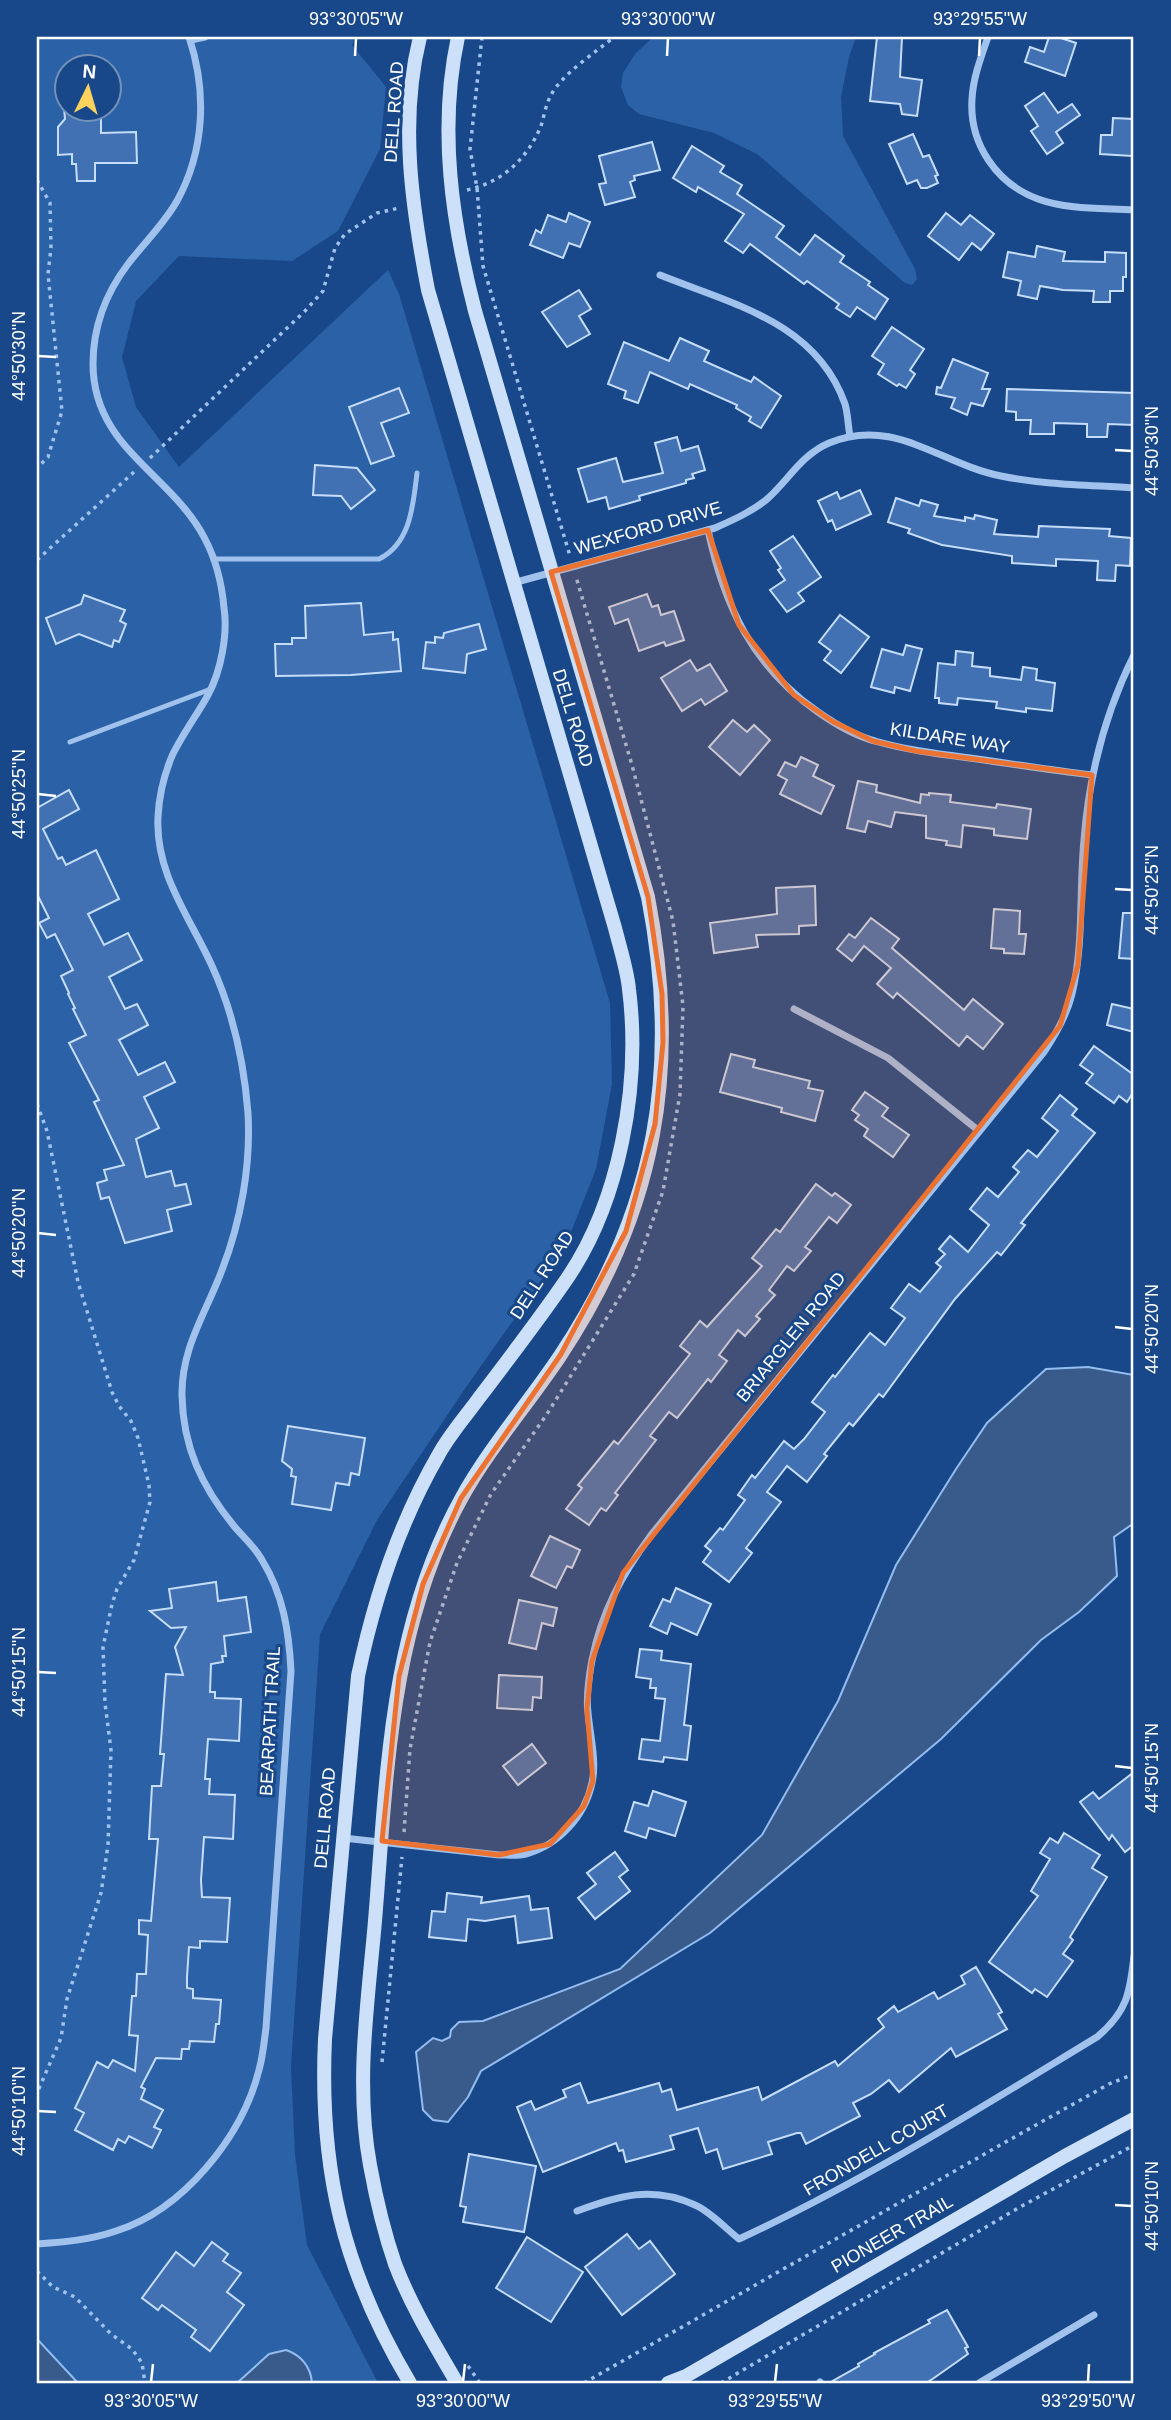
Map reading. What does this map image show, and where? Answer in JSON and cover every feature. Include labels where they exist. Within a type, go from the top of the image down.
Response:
[{"type":"main road","name":"DELL ROAD","points":[[410,2383],[390,2351],[353,2263],[339,2216],[324,2130],[325,2039],[358,1676],[384,1577],[406,1517],[440,1452],[566,1280],[590,1237],[607,1194],[621,1146],[627,1112],[632,1026],[629,987],[611,915],[428,290],[409,175],[412,95],[420,37]]},
{"type":"main road","name":"DELL ROAD","points":[[457,2383],[419,2316],[396,2267],[377,2200],[363,2118],[364,2045],[399,1676],[423,1584],[461,1498],[561,1354],[597,1293],[626,1231],[647,1164],[659,1101],[663,1042],[663,994],[648,897],[475,311],[459,246],[452,193],[449,113],[458,37]]},
{"type":"main road","name":"PIONEER TRAIL","points":[[668,2383],[686,2376],[1134,2119]]},
{"type":"street","points":[[190,39],[205,37]]},
{"type":"street","points":[[988,37],[975,75],[973,125],[981,150],[996,172],[1015,188],[1038,200],[1063,205],[1134,210]]},
{"type":"street","name":"BEARPATH TRAIL","points":[[37,2244],[76,2241],[118,2231],[158,2211],[191,2184],[221,2150],[243,2112],[259,2070],[266,2028],[291,1671],[289,1631],[279,1592],[261,1557],[211,1497],[194,1464],[183,1427],[181,1390],[186,1352],[223,1269],[237,1220],[247,1168],[248,1116],[243,1064],[230,1013],[212,965],[171,888],[161,854],[158,820],[162,786],[174,753],[212,689],[222,651],[225,613],[218,574],[205,538],[181,507],[113,433],[98,401],[93,366],[96,331],[107,298],[125,268],[177,200],[191,169],[200,136],[201,106],[198,66],[190,39]]},
{"type":"street","points":[[660,275],[766,317],[792,332],[816,352],[832,377],[845,406],[849,436]]},
{"type":"street","name":"WEXFORD DRIVE","points":[[512,583],[708,530],[741,516],[767,499],[805,457],[827,444],[849,436],[877,434],[903,438],[962,465],[1000,476],[1039,482],[1134,488]]},
{"type":"street","name":"KILDARE WAY","points":[[708,530],[722,583],[745,635],[763,662],[794,695],[832,721],[873,741],[916,751],[1093,775]]},
{"type":"street","name":"BRIARGLEN ROAD","points":[[342,1838],[499,1855],[525,1854],[550,1844],[570,1828],[584,1806],[593,1782],[587,1709],[592,1661],[604,1616],[623,1573],[651,1535],[1044,1052],[1060,1026],[1072,997],[1078,965],[1084,839],[1093,775],[1101,738],[1117,688],[1134,655]]},
{"type":"street","points":[[794,1009],[888,1058],[979,1131]]},
{"type":"street","name":"FRONDELL COURT","points":[[577,2211],[622,2195],[661,2193],[697,2206],[739,2239],[862,2177],[1097,2037],[1112,2025],[1124,2008],[1130,1990],[1134,1956]]},
{"type":"street","points":[[979,2383],[1094,2315]]},
{"type":"lane","points":[[213,559],[379,559],[393,552],[406,530],[417,473]]},
{"type":"lane","points":[[70,742],[212,689]]},
{"type":"path","points":[[381,2075],[410,1749],[430,1642],[457,1563],[491,1494],[547,1413],[634,1274],[663,1191],[680,1094],[683,1006],[673,921],[632,765],[483,266],[477,188],[470,149],[482,37]]},
{"type":"path","points":[[452,193],[477,188],[511,171],[540,127],[551,94],[561,82],[614,37]]},
{"type":"path","points":[[37,180],[50,203],[51,248],[48,274],[62,411],[48,457],[37,468]]},
{"type":"path","points":[[37,560],[305,311],[323,291],[335,248],[345,234],[377,213],[414,204]]},
{"type":"path","points":[[37,1104],[47,1131],[78,1282],[113,1392],[138,1438],[149,1485],[150,1502],[134,1560],[117,1589],[112,1604],[103,1647],[105,1703],[111,1750],[108,1844],[101,1893],[67,1998],[61,2038],[37,2093]]},
{"type":"path","points":[[584,2383],[995,2148],[1109,2084],[1134,2074]]},
{"type":"path","points":[[721,2383],[1020,2207],[1134,2145]]},
{"type":"path","points":[[37,2271],[53,2287],[75,2297],[111,2334],[132,2348],[142,2363],[145,2383]]},
{"type":"path","points":[[467,2365],[480,2383]]},
{"type":"highlighted area","points":[[708,530],[739,625],[794,695],[832,721],[873,741],[916,751],[1092,775],[1078,965],[1060,1026],[623,1573],[592,1661],[587,1709],[593,1781],[584,1806],[550,1844],[499,1855],[382,1841],[399,1676],[423,1584],[461,1498],[561,1354],[626,1231],[655,1124],[663,1042],[662,994],[648,897],[551,572]]},
{"type":"shaded area","points":[[37,37],[355,37],[352,45],[386,87],[380,149],[338,231],[292,261],[179,256],[136,301],[122,357],[136,407],[179,467],[388,270],[399,294],[610,1003],[612,1084],[596,1169],[565,1247],[377,1520],[320,1634],[291,2066],[295,2155],[307,2245],[378,2383],[37,2383]]},
{"type":"shaded area","points":[[653,37],[856,37],[841,97],[843,136],[915,269],[917,279],[912,285],[905,283],[757,154],[714,133],[639,114],[628,105],[621,87],[623,73],[635,54]]},
{"type":"shaded area","points":[[1088,1367],[1134,1375],[1134,1523],[1114,1537],[1117,1576],[1079,1612],[1041,1640],[941,1739],[710,1933],[481,2071],[468,2097],[448,2122],[433,2120],[423,2110],[416,2052],[433,2038],[442,2041],[450,2037],[451,2030],[459,2022],[483,2021],[620,1969],[762,1835],[838,1701],[896,1565],[987,1423],[1046,1369]]},
{"type":"shaded area","points":[[37,2340],[39,2341],[78,2383],[37,2383]]},
{"type":"shaded area","points":[[286,2350],[304,2362],[312,2383],[237,2383],[269,2354]]},
{"type":"building","points":[[877,37],[902,37],[900,77],[922,80],[917,116],[902,114],[900,104],[870,101]]},
{"type":"building","points":[[1049,37],[1076,43],[1065,76],[1025,62],[1030,47],[1044,52]]},
{"type":"building","points":[[1044,93],[1058,113],[1072,104],[1080,115],[1056,132],[1063,143],[1047,154],[1031,131],[1038,126],[1025,106]]},
{"type":"building","points":[[1113,118],[1134,119],[1132,156],[1100,154],[1101,135],[1112,135]]},
{"type":"building","points":[[62,122],[101,122],[101,133],[136,132],[137,163],[95,163],[95,181],[77,181],[76,164],[72,164],[72,154],[58,155],[58,127]]},
{"type":"building","points":[[913,134],[923,157],[929,155],[938,175],[935,176],[938,183],[927,188],[921,188],[917,180],[907,184],[889,144]]},
{"type":"building","points":[[652,142],[660,170],[634,176],[635,180],[630,182],[635,197],[605,205],[599,184],[606,183],[599,156]]},
{"type":"building","points":[[692,146],[724,166],[720,172],[742,185],[737,194],[784,226],[776,237],[800,255],[815,235],[844,256],[840,262],[870,282],[868,285],[888,299],[875,319],[857,307],[850,317],[836,308],[839,304],[807,281],[804,284],[750,244],[743,253],[725,241],[744,214],[698,187],[696,192],[673,178]]},
{"type":"building","points":[[569,213],[590,222],[580,247],[569,243],[563,258],[530,245],[536,230],[541,233],[548,215],[566,222]]},
{"type":"building","points":[[946,213],[961,225],[970,215],[994,234],[981,250],[972,243],[959,260],[928,236]]},
{"type":"building","points":[[1037,246],[1065,252],[1063,261],[1105,262],[1105,252],[1126,253],[1123,291],[1110,291],[1110,302],[1093,302],[1094,291],[1040,286],[1037,299],[1018,295],[1021,281],[1003,277],[1008,252],[1035,257]]},
{"type":"building","points":[[579,290],[591,309],[579,316],[590,334],[567,347],[542,312]]},
{"type":"building","points":[[892,327],[924,349],[910,370],[915,374],[906,388],[899,384],[897,386],[878,374],[884,364],[872,356]]},
{"type":"building","points":[[680,338],[709,351],[704,361],[751,382],[754,377],[781,396],[761,428],[749,421],[751,417],[736,408],[737,405],[690,384],[688,389],[650,372],[638,403],[624,398],[626,391],[608,384],[624,342],[669,361]]},
{"type":"building","points":[[953,359],[988,373],[982,389],[990,389],[983,406],[971,403],[967,415],[951,408],[955,398],[936,394],[937,387],[941,388]]},
{"type":"building","points":[[399,388],[409,413],[381,423],[394,456],[371,464],[349,407]]},
{"type":"building","points":[[1007,389],[1134,393],[1134,425],[1108,424],[1107,437],[1087,437],[1087,424],[1054,423],[1054,434],[1030,434],[1031,420],[1016,420],[1016,412],[1006,411]]},
{"type":"building","points":[[677,437],[681,451],[698,446],[705,470],[692,474],[694,478],[686,480],[686,483],[639,496],[640,500],[609,509],[606,497],[588,502],[578,469],[616,458],[623,482],[663,473],[655,443]]},
{"type":"building","points":[[315,465],[357,468],[375,490],[351,509],[341,496],[313,495]]},
{"type":"building","points":[[860,490],[871,514],[836,530],[832,520],[828,522],[818,501],[837,492],[840,499]]},
{"type":"building","points":[[896,498],[919,506],[921,500],[938,505],[934,516],[965,521],[965,517],[974,519],[975,515],[997,520],[994,534],[1038,537],[1039,526],[1110,529],[1109,536],[1131,538],[1130,566],[1116,565],[1115,581],[1097,580],[1098,561],[1056,559],[1056,566],[1012,563],[1012,556],[942,545],[908,533],[910,529],[888,522]]},
{"type":"building","points":[[793,536],[821,577],[798,593],[804,601],[787,612],[770,590],[785,580],[770,551]]},
{"type":"building","points":[[647,594],[652,607],[658,605],[661,615],[674,611],[684,640],[666,646],[664,642],[639,651],[628,619],[615,624],[609,607]]},
{"type":"building","points":[[84,595],[125,610],[120,621],[126,624],[119,642],[114,640],[112,647],[79,634],[56,644],[46,618],[81,604]]},
{"type":"building","points":[[361,603],[364,635],[393,632],[393,640],[398,639],[401,671],[276,676],[275,644],[292,644],[292,638],[306,638],[305,606]]},
{"type":"building","points":[[840,615],[869,637],[841,673],[824,660],[831,651],[819,642]]},
{"type":"building","points":[[479,624],[486,649],[467,654],[465,673],[423,668],[426,642],[435,643],[435,637],[443,638],[444,633]]},
{"type":"building","points":[[906,645],[922,649],[910,691],[895,687],[894,693],[871,687],[882,649],[903,655]]},
{"type":"building","points":[[956,651],[973,653],[972,666],[990,668],[990,676],[1021,680],[1023,667],[1037,669],[1036,680],[1055,683],[1052,711],[1026,708],[1026,712],[996,708],[997,702],[958,698],[957,705],[939,703],[939,698],[935,698],[938,663],[955,665]]},
{"type":"building","points":[[690,660],[697,671],[710,664],[727,691],[705,705],[701,699],[682,711],[661,678]]},
{"type":"building","points":[[733,720],[747,732],[754,725],[770,740],[740,775],[709,747]]},
{"type":"building","points":[[801,757],[818,765],[813,776],[834,786],[821,814],[780,794],[787,780],[778,775],[785,762],[796,767]]},
{"type":"building","points":[[858,781],[877,785],[876,792],[920,803],[921,794],[929,793],[951,795],[950,802],[1031,809],[1027,839],[994,835],[994,829],[963,825],[961,847],[946,845],[947,841],[926,838],[926,816],[895,812],[891,827],[868,821],[865,832],[847,828]]},
{"type":"building","points":[[69,790],[79,809],[43,829],[58,859],[62,857],[66,865],[96,850],[119,899],[88,914],[104,945],[128,933],[142,960],[109,977],[125,1009],[137,1004],[148,1025],[119,1040],[138,1075],[165,1062],[175,1082],[144,1097],[159,1128],[136,1139],[146,1177],[171,1171],[175,1186],[186,1184],[191,1204],[167,1210],[172,1231],[125,1243],[109,1197],[101,1199],[97,1183],[107,1180],[104,1170],[124,1165],[94,1102],[99,1100],[69,1043],[86,1035],[61,976],[73,970],[55,934],[47,938],[39,923],[49,918],[37,894],[37,808]]},
{"type":"building","points":[[815,886],[816,925],[799,926],[799,934],[756,935],[758,947],[714,953],[710,923],[777,914],[776,888]]},
{"type":"building","points":[[994,909],[1020,911],[1019,934],[1026,934],[1024,954],[1004,953],[1004,949],[991,948]]},
{"type":"building","points":[[1123,913],[1134,913],[1134,959],[1119,958]]},
{"type":"building","points":[[871,918],[899,939],[892,948],[964,1010],[973,999],[1003,1024],[983,1049],[967,1036],[959,1046],[897,993],[893,998],[877,984],[891,968],[864,946],[852,961],[837,949],[849,934],[855,938]]},
{"type":"building","points":[[1112,1004],[1134,1009],[1134,1032],[1107,1025]]},
{"type":"building","points":[[1094,1046],[1134,1075],[1134,1091],[1127,1102],[1119,1096],[1114,1103],[1086,1083],[1093,1074],[1080,1065]]},
{"type":"building","points":[[731,1054],[755,1060],[753,1067],[810,1081],[808,1088],[823,1091],[815,1121],[781,1112],[782,1108],[720,1092]]},
{"type":"building","points":[[865,1092],[888,1108],[882,1116],[909,1135],[893,1157],[864,1136],[868,1129],[855,1120],[859,1115],[852,1110]]},
{"type":"building","points":[[1060,1095],[1077,1109],[1072,1115],[1095,1133],[1021,1223],[1025,1225],[1001,1255],[997,1252],[955,1299],[883,1397],[879,1394],[853,1426],[849,1423],[824,1454],[827,1456],[807,1482],[787,1466],[767,1492],[781,1502],[746,1548],[752,1553],[729,1582],[703,1562],[711,1551],[705,1546],[720,1528],[723,1530],[745,1500],[738,1495],[752,1475],[755,1478],[784,1441],[794,1449],[804,1439],[825,1412],[812,1402],[870,1333],[885,1345],[905,1318],[891,1308],[909,1284],[920,1292],[941,1267],[936,1263],[945,1254],[939,1249],[950,1236],[968,1252],[989,1225],[970,1209],[987,1188],[998,1197],[1019,1172],[1013,1167],[1028,1150],[1037,1157],[1058,1131],[1042,1118]]},
{"type":"building","points":[[816,1184],[851,1205],[837,1223],[829,1217],[805,1247],[811,1251],[794,1271],[787,1266],[769,1290],[775,1295],[756,1316],[760,1319],[745,1336],[738,1330],[719,1355],[727,1361],[711,1382],[708,1379],[677,1418],[669,1412],[650,1436],[656,1440],[615,1493],[618,1495],[606,1511],[601,1508],[589,1525],[566,1509],[582,1488],[578,1485],[614,1441],[618,1444],[690,1354],[680,1346],[700,1321],[707,1327],[762,1266],[752,1258],[776,1229],[780,1232]]},
{"type":"building","points":[[288,1426],[365,1438],[359,1475],[351,1473],[349,1485],[336,1483],[331,1510],[292,1504],[296,1477],[291,1476],[292,1469],[282,1461]]},
{"type":"building","points":[[550,1536],[580,1550],[572,1568],[567,1566],[556,1588],[531,1576]]},
{"type":"building","points":[[216,1582],[218,1601],[246,1597],[251,1632],[224,1636],[226,1656],[222,1656],[223,1662],[211,1664],[210,1692],[215,1692],[215,1698],[241,1699],[239,1741],[208,1739],[205,1779],[210,1779],[209,1794],[235,1795],[233,1839],[204,1837],[201,1880],[202,1897],[230,1898],[227,1942],[200,1941],[200,1948],[189,1947],[187,1988],[193,1989],[193,1998],[221,2000],[219,2024],[216,2024],[214,2042],[190,2041],[189,2049],[182,2049],[181,2059],[156,2058],[141,2087],[145,2089],[141,2099],[163,2110],[154,2127],[161,2130],[152,2148],[129,2136],[125,2143],[118,2139],[113,2150],[75,2130],[84,2113],[75,2108],[97,2062],[108,2068],[113,2060],[135,2071],[138,2036],[129,2035],[132,1996],[136,1996],[137,1974],[146,1974],[148,1935],[139,1934],[139,1920],[151,1921],[158,1839],[149,1839],[152,1786],[161,1786],[164,1754],[160,1754],[166,1674],[183,1675],[175,1647],[186,1627],[171,1628],[150,1611],[172,1608],[169,1589]]},
{"type":"building","points":[[676,1588],[711,1604],[697,1635],[671,1623],[667,1634],[650,1626],[663,1599],[670,1602]]},
{"type":"building","points":[[519,1600],[557,1608],[553,1626],[542,1623],[536,1649],[509,1643]]},
{"type":"building","points":[[640,1649],[662,1651],[661,1660],[691,1664],[684,1725],[691,1726],[687,1760],[664,1757],[663,1762],[639,1759],[642,1739],[660,1741],[665,1699],[655,1698],[656,1688],[650,1688],[651,1679],[636,1677]]},
{"type":"building","points":[[499,1675],[542,1677],[541,1698],[533,1697],[532,1710],[497,1708]]},
{"type":"building","points":[[532,1744],[546,1763],[518,1785],[503,1766]]},
{"type":"building","points":[[1134,1772],[1134,1845],[1125,1852],[1112,1835],[1109,1840],[1080,1802],[1093,1792],[1099,1799]]},
{"type":"building","points":[[653,1791],[686,1802],[675,1836],[649,1828],[646,1838],[625,1831],[634,1802],[648,1806]]},
{"type":"building","points":[[1064,1833],[1100,1855],[1092,1868],[1107,1877],[1070,1937],[1073,1940],[1063,1954],[1073,1961],[1047,1997],[1035,1989],[1032,1993],[989,1962],[1038,1896],[1031,1891],[1050,1859],[1040,1853],[1050,1838],[1058,1843]]},
{"type":"building","points":[[615,1852],[628,1870],[619,1877],[630,1891],[595,1919],[578,1898],[596,1884],[587,1873]]},
{"type":"building","points":[[447,1893],[482,1897],[481,1903],[529,1896],[531,1910],[548,1908],[552,1938],[518,1943],[515,1916],[485,1921],[468,1919],[466,1941],[429,1937],[432,1911],[445,1912]]},
{"type":"building","points":[[976,1967],[1002,2012],[998,2014],[1007,2029],[956,2057],[951,2048],[899,2092],[889,2080],[871,2094],[853,2103],[860,2116],[806,2144],[801,2133],[797,2133],[768,2142],[772,2154],[723,2169],[717,2149],[706,2153],[698,2128],[670,2136],[674,2149],[626,2162],[623,2150],[619,2151],[616,2143],[543,2172],[517,2107],[531,2101],[535,2110],[566,2097],[563,2090],[580,2083],[588,2103],[659,2083],[662,2092],[671,2089],[677,2110],[758,2087],[762,2100],[835,2061],[838,2066],[884,2027],[878,2019],[894,2006],[898,2012],[934,1992],[938,1999],[965,1984],[961,1976]]},
{"type":"building","points":[[469,2154],[536,2166],[524,2232],[463,2222],[466,2207],[460,2206]]},
{"type":"building","points":[[627,2234],[639,2249],[650,2241],[675,2274],[622,2315],[585,2267]]},
{"type":"building","points":[[527,2237],[583,2272],[551,2322],[496,2288]]},
{"type":"building","points":[[212,2242],[228,2254],[223,2261],[241,2273],[227,2292],[244,2305],[210,2351],[191,2337],[196,2330],[162,2305],[158,2310],[142,2298],[176,2252],[194,2266]]},
{"type":"building","points":[[947,2310],[968,2347],[965,2348],[968,2354],[926,2383],[829,2383],[859,2366],[858,2364],[874,2353],[930,2323],[928,2320]]}]
